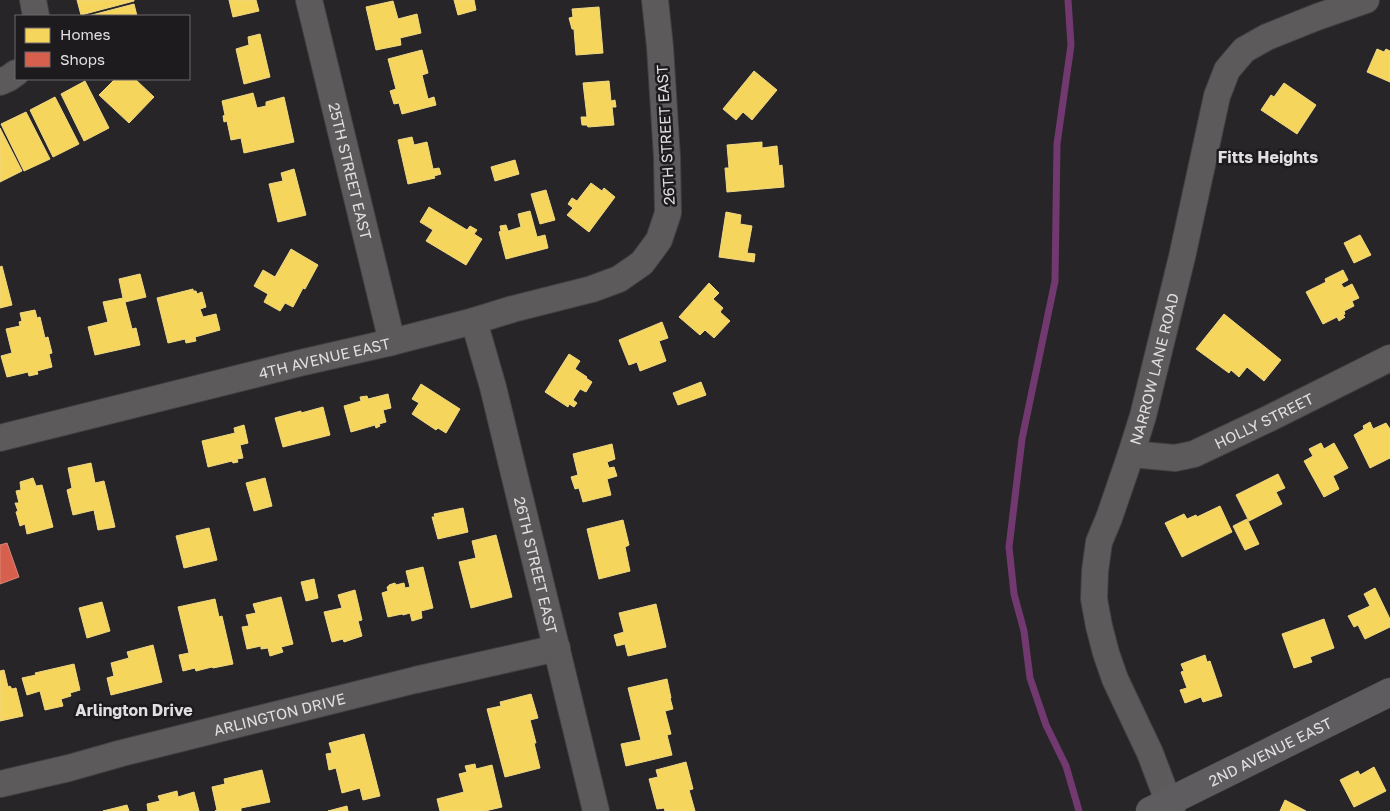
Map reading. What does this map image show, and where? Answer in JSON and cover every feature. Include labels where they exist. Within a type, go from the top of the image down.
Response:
[{"type":"street","points":[[33,0],[36,15]]},
{"type":"street","name":"25TH STREET EAST","points":[[309,0],[392,342]]},
{"type":"street","name":"26TH STREET EAST","points":[[642,263],[659,240],[668,213],[664,107],[655,0]]},
{"type":"street","name":"NARROW LANE ROAD","points":[[1163,808],[1150,753],[1115,679],[1099,626],[1094,599],[1099,542],[1143,416],[1182,257],[1217,96],[1227,70],[1244,50],[1267,37],[1366,0]]},
{"type":"street","points":[[0,82],[15,74]]},
{"type":"street","name":"4TH AVENUE EAST","points":[[0,438],[392,342],[592,289],[619,279],[642,263]]},
{"type":"street","name":"26TH STREET EAST","points":[[474,321],[493,387],[596,811]]},
{"type":"street","name":"HOLLY STREET","points":[[1131,454],[1175,458],[1194,454],[1390,358]]},
{"type":"street","name":"ARLINGTON DRIVE","points":[[0,784],[415,680],[557,648]]},
{"type":"street","name":"2ND AVENUE EAST","points":[[1163,808],[1390,692]]},
{"type":"building: Homes","points":[[77,0],[134,0],[134,1],[81,15]]},
{"type":"building: Homes","points":[[229,0],[256,0],[259,11],[233,17]]},
{"type":"building: Homes","points":[[454,0],[474,0],[476,10],[458,15]]},
{"type":"building: Homes","points":[[393,1],[398,19],[417,14],[421,33],[400,38],[401,45],[376,50],[366,7]]},
{"type":"building: Homes","points":[[134,4],[137,15],[92,15]]},
{"type":"building: Homes","points":[[599,7],[603,53],[576,55],[574,29],[572,29],[569,18],[573,17],[572,9]]},
{"type":"building: Homes","points":[[260,34],[270,77],[244,84],[236,49],[249,45],[248,37]]},
{"type":"building: Homes","points":[[1377,49],[1384,52],[1386,49],[1390,51],[1390,82],[1367,72]]},
{"type":"building: Homes","points":[[422,50],[428,73],[422,75],[428,99],[434,97],[436,105],[402,114],[399,103],[394,104],[390,91],[396,89],[388,59]]},
{"type":"building: Homes","points":[[754,71],[777,90],[752,120],[743,112],[736,120],[723,109]]},
{"type":"building: Homes","points":[[114,80],[136,80],[154,97],[129,123],[99,95]]},
{"type":"building: Homes","points":[[85,81],[109,128],[84,141],[61,94]]},
{"type":"building: Homes","points":[[609,81],[611,101],[615,100],[616,107],[612,107],[614,125],[588,127],[587,125],[582,125],[581,117],[587,117],[583,83]]},
{"type":"building: Homes","points":[[1284,83],[1316,105],[1297,134],[1261,110],[1271,95],[1274,97]]},
{"type":"building: Homes","points":[[253,93],[257,108],[266,106],[266,102],[284,97],[294,142],[244,153],[241,138],[231,140],[227,121],[224,122],[223,116],[225,115],[222,101]]},
{"type":"building: Homes","points":[[55,97],[79,144],[53,157],[30,110]]},
{"type":"building: Homes","points":[[26,112],[50,159],[24,171],[1,124]]},
{"type":"building: Homes","points":[[0,128],[22,171],[0,182]]},
{"type":"building: Homes","points":[[412,137],[414,145],[427,142],[433,169],[439,168],[441,174],[434,176],[435,178],[408,184],[398,140]]},
{"type":"building: Homes","points":[[762,142],[762,148],[777,146],[779,166],[782,165],[784,187],[727,192],[725,168],[729,168],[727,145]]},
{"type":"building: Homes","points":[[515,160],[519,174],[495,181],[491,167]]},
{"type":"building: Homes","points":[[294,169],[306,215],[278,222],[269,184],[283,181],[281,173]]},
{"type":"building: Homes","points":[[591,183],[602,191],[604,188],[615,197],[589,232],[567,215],[573,208],[568,204],[572,198],[577,201]]},
{"type":"building: Homes","points":[[546,190],[555,220],[540,224],[531,194]]},
{"type":"building: Homes","points":[[429,207],[467,230],[470,226],[477,230],[474,234],[482,239],[466,265],[426,241],[433,230],[420,222]]},
{"type":"building: Homes","points":[[530,211],[537,237],[545,235],[548,248],[506,259],[499,232],[501,231],[500,226],[506,225],[508,231],[521,227],[518,214]]},
{"type":"building: Homes","points":[[726,212],[741,215],[740,224],[752,226],[747,253],[755,254],[754,262],[719,257]]},
{"type":"building: Homes","points":[[1360,235],[1371,255],[1354,263],[1344,243]]},
{"type":"building: Homes","points":[[291,249],[318,265],[293,307],[285,303],[280,311],[264,302],[268,294],[254,286],[263,270],[275,277]]},
{"type":"building: Homes","points":[[2,266],[12,305],[0,308],[0,267]]},
{"type":"building: Homes","points":[[1343,270],[1348,280],[1341,284],[1344,288],[1352,284],[1359,298],[1352,301],[1354,306],[1344,311],[1345,314],[1343,315],[1345,317],[1339,321],[1337,317],[1323,324],[1306,292],[1326,282],[1325,279]]},
{"type":"building: Homes","points":[[140,274],[146,297],[125,302],[132,329],[136,328],[140,345],[95,355],[88,327],[108,322],[103,302],[123,298],[119,279]]},
{"type":"building: Homes","points":[[709,283],[719,293],[713,299],[723,308],[720,312],[730,321],[714,338],[705,330],[700,335],[679,317]]},
{"type":"building: Homes","points":[[193,289],[197,294],[202,292],[206,307],[200,309],[203,317],[216,314],[220,330],[195,337],[196,341],[186,343],[185,339],[168,343],[157,298]]},
{"type":"building: Homes","points":[[35,310],[37,318],[40,317],[45,338],[48,337],[52,353],[49,354],[52,367],[37,371],[38,374],[29,376],[28,372],[7,377],[1,356],[12,353],[6,329],[20,326],[19,322],[22,321],[20,313]]},
{"type":"building: Homes","points":[[1224,314],[1281,360],[1264,381],[1247,367],[1239,377],[1231,370],[1229,373],[1196,349]]},
{"type":"building: Homes","points":[[662,322],[668,338],[659,341],[666,361],[640,371],[637,362],[629,365],[619,340]]},
{"type":"building: Homes","points":[[569,354],[580,361],[575,369],[592,382],[586,392],[580,389],[573,400],[577,403],[574,407],[569,404],[568,407],[545,392]]},
{"type":"building: Homes","points":[[701,382],[706,395],[678,405],[673,393]]},
{"type":"building: Homes","points":[[421,384],[460,409],[446,433],[438,428],[436,430],[412,414],[419,403],[412,399]]},
{"type":"building: Homes","points":[[388,394],[391,408],[383,410],[386,422],[379,424],[380,426],[376,428],[375,425],[351,432],[344,406],[361,401],[360,397],[367,396],[368,399]]},
{"type":"building: Homes","points":[[323,407],[330,435],[283,447],[275,418]]},
{"type":"building: Homes","points":[[1370,422],[1373,429],[1386,423],[1390,429],[1390,458],[1370,468],[1354,435],[1364,429],[1363,426]]},
{"type":"building: Homes","points":[[244,425],[248,443],[240,445],[243,458],[237,459],[238,462],[233,463],[232,461],[208,467],[202,441],[235,433],[234,428]]},
{"type":"building: Homes","points":[[1321,443],[1324,449],[1334,443],[1348,468],[1333,476],[1339,489],[1324,497],[1304,461],[1313,456],[1309,449]]},
{"type":"building: Homes","points":[[612,444],[615,459],[607,462],[609,468],[614,467],[617,476],[607,479],[611,495],[583,502],[579,488],[575,489],[571,477],[578,475],[573,454]]},
{"type":"building: Homes","points":[[91,463],[95,483],[104,481],[115,527],[98,530],[94,510],[73,515],[67,490],[72,488],[68,468]]},
{"type":"building: Homes","points":[[1278,474],[1285,488],[1276,492],[1282,504],[1249,521],[1236,495]]},
{"type":"building: Homes","points":[[33,478],[36,486],[42,485],[53,527],[27,534],[25,524],[20,526],[16,512],[18,511],[15,503],[19,503],[16,491],[21,490],[20,482]]},
{"type":"building: Homes","points":[[265,478],[272,506],[254,511],[246,483]]},
{"type":"building: Homes","points":[[1220,506],[1232,532],[1182,557],[1165,523],[1184,514],[1187,519],[1196,515],[1197,517]]},
{"type":"building: Homes","points":[[463,508],[468,532],[438,539],[432,517],[435,517],[434,514]]},
{"type":"building: Homes","points":[[1247,519],[1259,544],[1245,550],[1233,526]]},
{"type":"building: Homes","points":[[623,520],[629,545],[625,547],[630,571],[599,579],[587,529]]},
{"type":"building: Homes","points":[[209,528],[217,560],[184,568],[176,536]]},
{"type":"building: Homes","points":[[496,535],[512,597],[471,608],[459,562],[476,558],[472,541]]},
{"type":"building: Homes","points":[[423,567],[433,608],[421,611],[422,618],[412,621],[410,613],[388,617],[382,593],[388,591],[387,587],[389,585],[395,583],[396,585],[404,583],[405,588],[410,587],[406,571]]},
{"type":"building: Homes","points":[[314,579],[318,598],[306,601],[301,582]]},
{"type":"building: Homes","points":[[1375,588],[1390,619],[1390,627],[1365,639],[1358,625],[1354,627],[1348,616],[1370,606],[1364,594]]},
{"type":"building: Homes","points":[[355,590],[362,620],[358,621],[362,636],[344,642],[343,639],[332,642],[324,612],[342,608],[338,595]]},
{"type":"building: Homes","points":[[281,597],[293,644],[281,647],[283,652],[270,656],[268,648],[261,649],[261,646],[247,649],[242,627],[249,626],[246,615],[256,613],[253,604]]},
{"type":"building: Homes","points":[[215,599],[219,617],[222,616],[233,664],[196,671],[195,668],[183,671],[179,655],[189,653],[178,607]]},
{"type":"building: Homes","points":[[102,602],[110,631],[87,638],[79,608]]},
{"type":"building: Homes","points":[[656,604],[666,647],[628,656],[625,644],[617,646],[614,635],[624,632],[619,613]]},
{"type":"building: Homes","points":[[1324,619],[1334,648],[1310,657],[1312,662],[1294,668],[1282,634]]},
{"type":"building: Homes","points":[[153,645],[162,682],[111,695],[107,678],[114,676],[111,663],[129,658],[127,652]]},
{"type":"building: Homes","points":[[1205,655],[1207,662],[1210,661],[1222,696],[1203,702],[1201,697],[1185,703],[1180,690],[1187,688],[1181,672],[1184,671],[1181,664]]},
{"type":"building: Homes","points":[[74,664],[80,690],[70,693],[71,696],[61,699],[63,706],[45,710],[40,691],[27,695],[22,678]]},
{"type":"building: Homes","points":[[4,670],[8,687],[16,688],[23,716],[0,721],[0,671]]},
{"type":"building: Homes","points":[[667,679],[673,709],[665,711],[671,734],[667,735],[672,755],[626,766],[621,744],[641,740],[628,688]]},
{"type":"building: Homes","points":[[531,694],[538,718],[530,720],[540,768],[505,777],[487,709],[501,706],[500,702]]},
{"type":"building: Homes","points":[[364,734],[380,796],[363,800],[360,788],[342,793],[336,768],[329,770],[326,754],[332,753],[329,743]]},
{"type":"building: Homes","points":[[686,762],[693,789],[689,790],[695,811],[665,811],[664,808],[657,809],[649,779],[658,777],[656,770]]},
{"type":"building: Homes","points":[[475,764],[476,769],[492,765],[502,807],[485,811],[440,811],[437,799],[464,792],[459,774],[467,772],[465,766]]},
{"type":"building: Homes","points":[[1374,767],[1386,791],[1354,807],[1340,780],[1358,771],[1360,775]]},
{"type":"building: Homes","points":[[262,770],[270,802],[241,808],[241,811],[215,811],[217,810],[212,787],[225,784],[224,779]]},
{"type":"building: Homes","points":[[177,791],[178,797],[194,792],[199,811],[148,811],[147,804],[160,801],[158,796]]},
{"type":"building: Homes","points":[[1285,800],[1306,811],[1280,811]]},
{"type":"building: Homes","points":[[127,805],[129,811],[103,811]]},
{"type":"building: Homes","points":[[347,806],[348,811],[328,811]]},
{"type":"building: Shops","points":[[7,543],[19,577],[0,584],[0,545]]},
{"type":"waterway","points":[[1068,0],[1071,45],[1057,144],[1055,281],[1022,439],[1009,547],[1014,594],[1024,631],[1030,678],[1046,725],[1066,766],[1079,811]]},
{"type":"district","name":"Fitts Heights","points":[[1268,157]]},
{"type":"district","name":"Arlington Drive","points":[[134,710]]}]
